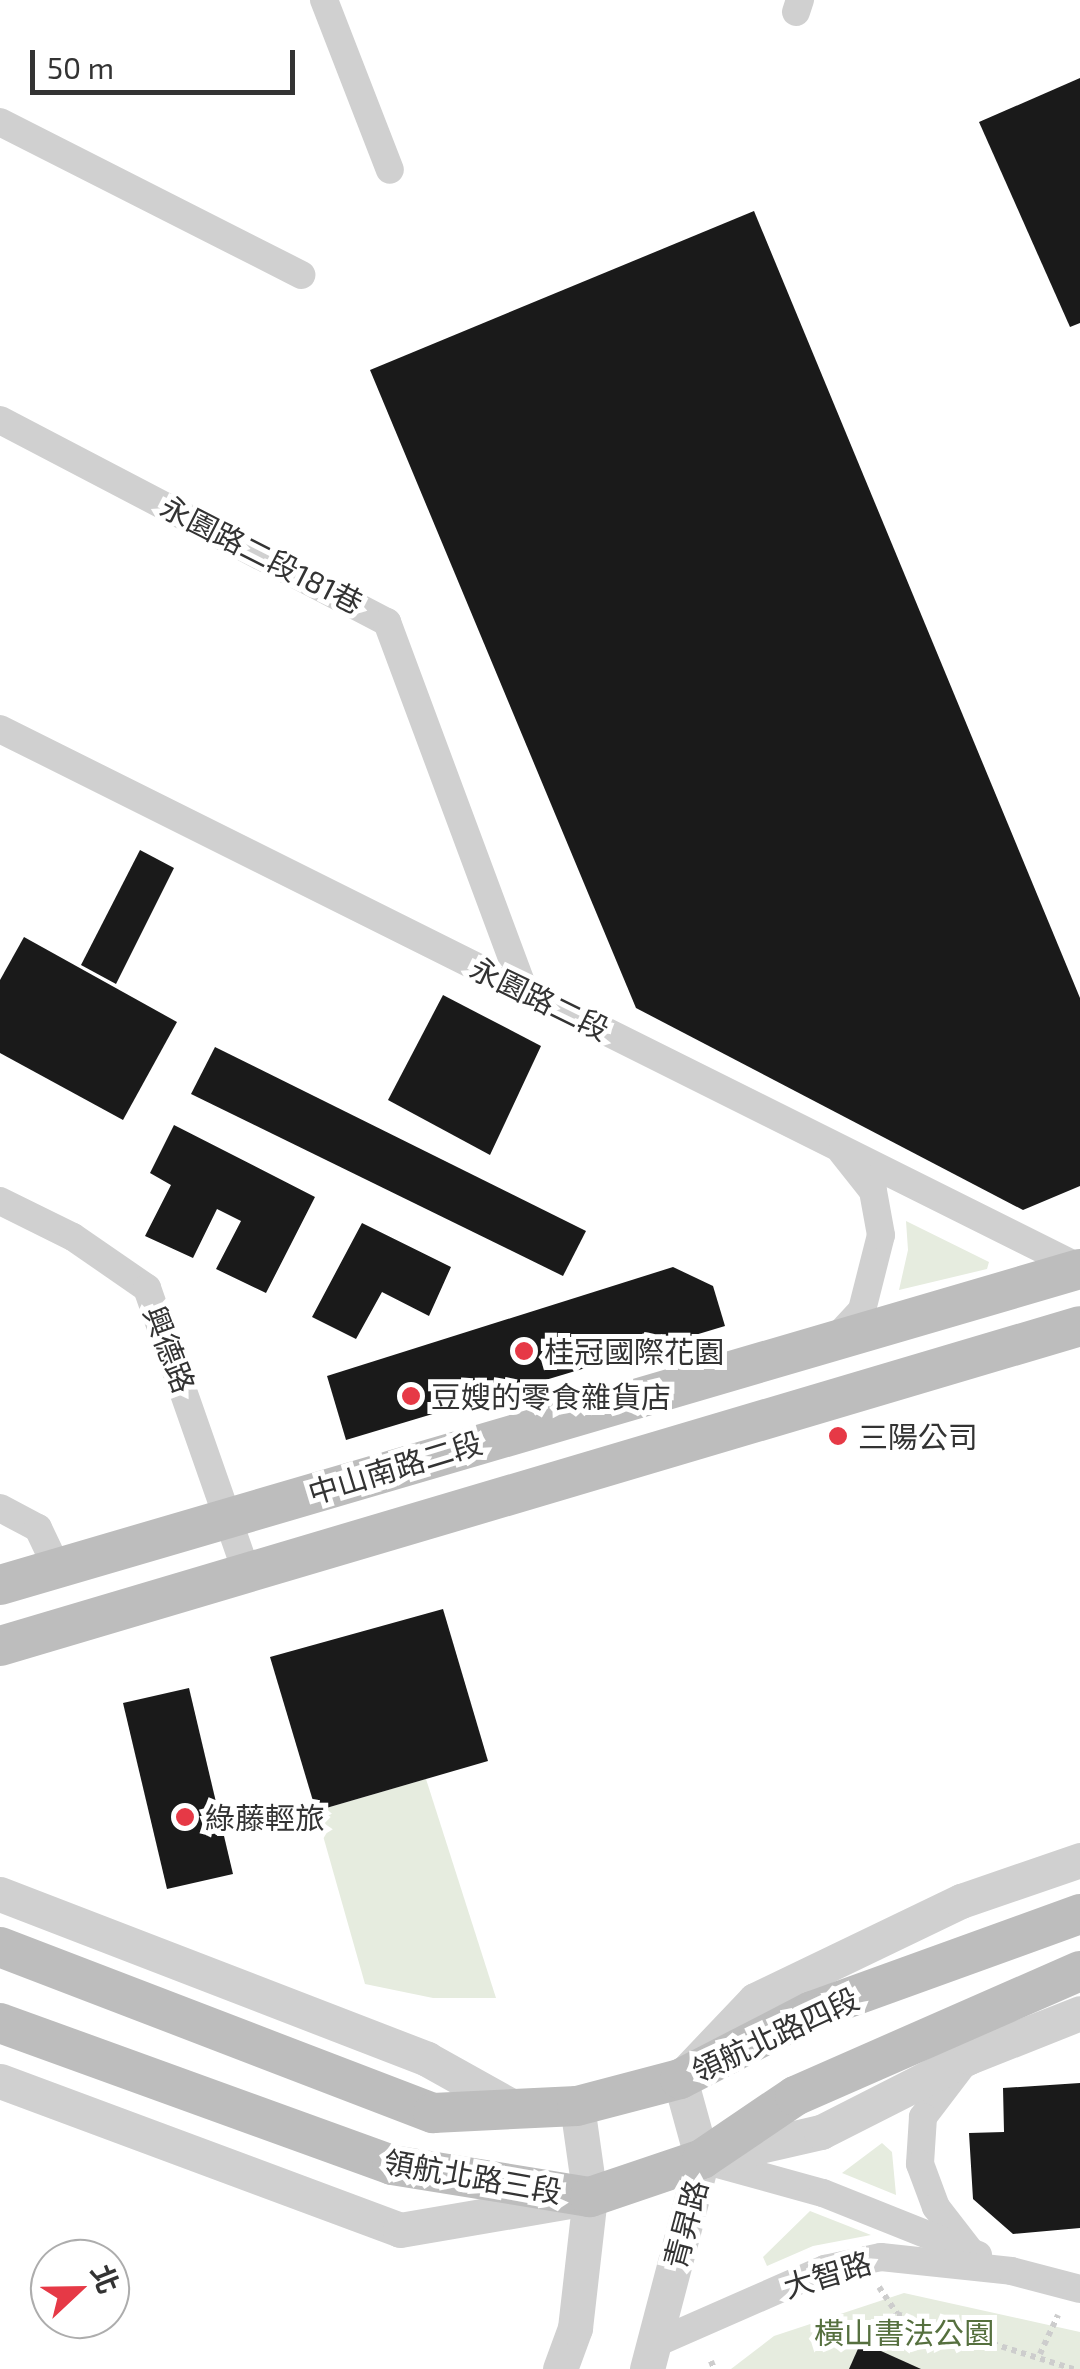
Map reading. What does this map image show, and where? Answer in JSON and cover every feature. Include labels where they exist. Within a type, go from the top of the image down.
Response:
[{"type":"main road","name":"中山南路二段","points":[[0,1586],[838,1336],[1080,1268]]},
{"type":"main road","name":"中山南路二段","points":[[3,1647],[1080,1326]]},
{"type":"main road","name":"領航北路四段","points":[[680,2079],[812,2011],[1080,1914]]},
{"type":"main road","name":"領航北路三段","points":[[0,1947],[412,2110],[576,2106],[680,2079]]},
{"type":"main road","points":[[590,2197],[702,2160],[795,2096],[1080,1971]]},
{"type":"main road","name":"領航北路三段","points":[[0,2023],[392,2166],[590,2197]]},
{"type":"street","points":[[324,0],[390,170]]},
{"type":"street","points":[[1,123],[301,275]]},
{"type":"street","name":"永園路二段181巷","points":[[0,420],[387,622],[524,990]]},
{"type":"street","name":"永園路二段","points":[[0,729],[1080,1268]]},
{"type":"street","points":[[838,1147],[872,1190],[880,1236],[862,1310],[838,1336]]},
{"type":"street","name":"興德路","points":[[0,1201],[73,1237],[146,1288],[248,1573]]},
{"type":"street","points":[[0,1508],[38,1528],[57,1568]]},
{"type":"street","name":"領航北路四段","points":[[680,2079],[755,2000],[961,1901],[1080,1860]]},
{"type":"street","points":[[0,1894],[427,2059],[513,2108]]},
{"type":"street","points":[[702,2160],[821,2132],[969,2057],[1080,2013]]},
{"type":"street","name":"大智路","points":[[969,2057],[922,2117],[920,2164],[936,2207],[971,2252]]},
{"type":"street","name":"青昇路","points":[[651,2356],[702,2160],[680,2079]]},
{"type":"street","name":"領航北路三段","points":[[0,2081],[400,2230],[590,2197]]},
{"type":"street","points":[[560,2369],[575,2328],[590,2197],[576,2106]]},
{"type":"street","name":"大智路","points":[[702,2160],[824,2192],[1012,2271],[1080,2289]]},
{"type":"street","name":"大智路","points":[[651,2356],[746,2300],[865,2260],[1012,2271]]},
{"type":"path","points":[[876,2282],[898,2314],[1040,2354],[1074,2369]]},
{"type":"path","points":[[1040,2354],[1058,2315]]},
{"type":"green space","points":[[906,1221],[989,1262],[987,1269],[899,1290],[908,1250]]},
{"type":"green space","points":[[426,1779],[496,1998],[433,1998],[365,1984],[316,1811]]},
{"type":"green space","points":[[882,2143],[892,2152],[896,2195],[842,2173]]},
{"type":"green space","points":[[810,2211],[871,2235],[813,2246],[767,2266],[763,2257]]},
{"type":"green space","name":"橫山書法公園","points":[[904,2293],[1080,2332],[1080,2369],[731,2369],[774,2336]]},
{"type":"building","points":[[1080,78],[1080,323],[1070,327],[979,122]]},
{"type":"building","points":[[754,211],[1080,998],[1080,1186],[1023,1210],[636,1008],[370,370]]},
{"type":"building","points":[[140,850],[174,868],[116,984],[81,965]]},
{"type":"building","points":[[24,937],[177,1022],[123,1120],[0,1053],[0,980]]},
{"type":"building","points":[[443,995],[541,1046],[490,1155],[388,1100]]},
{"type":"building","points":[[215,1047],[586,1231],[563,1276],[191,1094]]},
{"type":"building","points":[[174,1125],[315,1197],[266,1293],[216,1269],[241,1221],[217,1209],[193,1258],[145,1236],[171,1185],[150,1173]]},
{"type":"building","points":[[362,1223],[451,1267],[429,1316],[382,1292],[356,1339],[312,1317]]},
{"type":"building","name":"桂冠國際花園","points":[[673,1267],[713,1286],[725,1326],[346,1440],[327,1376]]},
{"type":"building","points":[[443,1609],[488,1761],[316,1811],[270,1657]]},
{"type":"building","name":"綠藤輕旅","points":[[189,1688],[233,1874],[167,1889],[123,1703]]},
{"type":"building","points":[[1080,2083],[1080,2228],[1013,2234],[973,2199],[969,2133],[1004,2132],[1003,2088]]},
{"type":"building","points":[[861,2342],[921,2369],[849,2369]]},
{"type":"place","name":"桂冠國際花園","points":[[524,1351]]},
{"type":"place","name":"豆嫂的零食雜貨店","points":[[411,1396]]},
{"type":"place","name":"三陽公司","points":[[838,1436]]},
{"type":"place","name":"綠藤輕旅","points":[[185,1817]]}]
